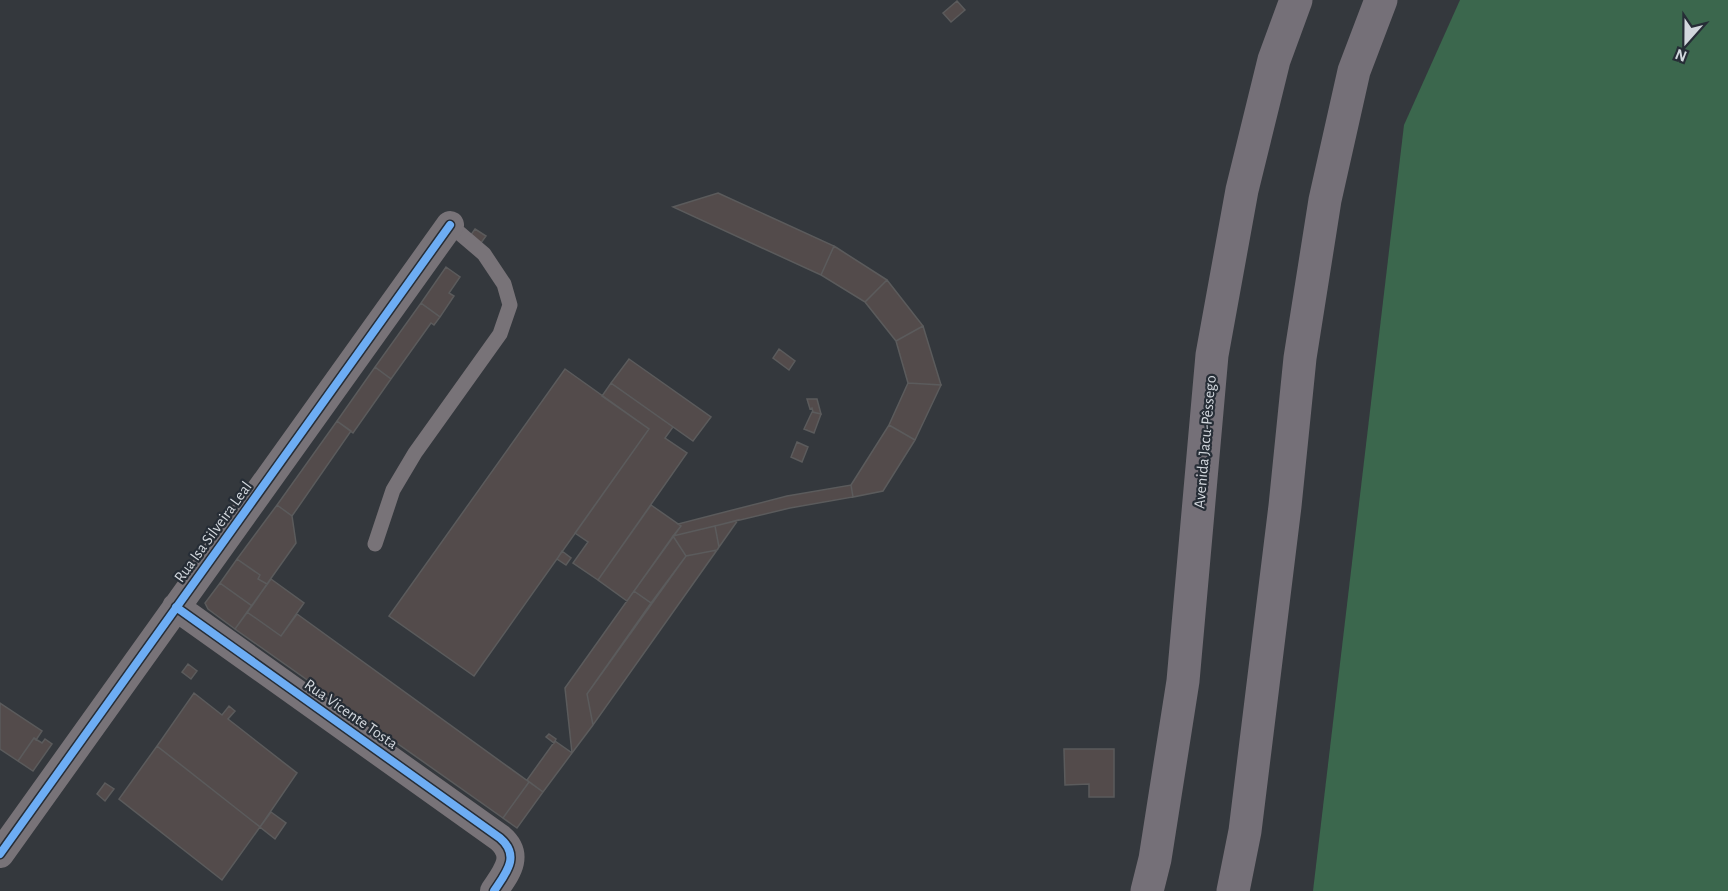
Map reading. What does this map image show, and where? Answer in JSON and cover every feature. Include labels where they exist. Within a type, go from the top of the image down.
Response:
[{"type":"highway","name":"Avenida Jacu-Pêssego","points":[[1147,891],[1155,859],[1183,681],[1212,355],[1242,190],[1274,60],[1296,0]]},
{"type":"highway","points":[[1233,891],[1245,831],[1284,517],[1300,358],[1325,200],[1354,71],[1381,0]]},
{"type":"street","name":"Rua Isa Silveira Leal","points":[[0,854],[450,225]]},
{"type":"street","name":"Rua Vicente Tosta","points":[[176,607],[490,829],[509,846],[511,858],[509,866],[494,891]]},
{"type":"lane","points":[[375,544],[393,490],[415,453],[500,334],[510,305],[504,285],[484,254],[450,225]]},
{"type":"green space","points":[[1460,0],[1728,0],[1728,891],[1313,891],[1404,125]]},
{"type":"building","points":[[957,1],[965,10],[951,22],[943,13]]},
{"type":"building","points":[[718,193],[834,246],[821,275],[673,207]]},
{"type":"building","points":[[475,229],[486,236],[478,247],[468,239]]},
{"type":"building","points":[[834,246],[887,280],[865,302],[821,275]]},
{"type":"building","points":[[446,267],[460,277],[449,293],[454,296],[440,317],[421,303]]},
{"type":"building","points":[[887,280],[923,326],[896,341],[865,302]]},
{"type":"building","points":[[421,303],[440,317],[434,325],[431,323],[391,379],[375,367]]},
{"type":"building","points":[[923,326],[941,385],[908,383],[896,341]]},
{"type":"building","points":[[779,349],[795,361],[789,370],[773,358]]},
{"type":"building","points":[[629,359],[711,417],[693,441],[611,383]]},
{"type":"building","points":[[375,367],[391,379],[353,433],[337,421]]},
{"type":"building","points":[[565,369],[649,429],[474,676],[389,616]]},
{"type":"building","points":[[611,383],[673,427],[665,438],[687,453],[598,580],[573,563],[588,542],[575,533],[649,429],[602,396]]},
{"type":"building","points":[[908,383],[941,385],[915,440],[889,425]]},
{"type":"building","points":[[807,399],[817,399],[821,414],[810,409]]},
{"type":"building","points":[[812,412],[821,414],[814,433],[804,429]]},
{"type":"building","points":[[337,421],[351,431],[292,516],[277,505]]},
{"type":"building","points":[[889,425],[915,440],[883,491],[853,497],[851,485]]},
{"type":"building","points":[[797,442],[808,447],[802,462],[791,457]]},
{"type":"building","points":[[851,485],[853,497],[790,508],[673,536],[681,526],[678,524],[787,496]]},
{"type":"building","points":[[277,505],[292,516],[296,543],[267,584],[258,579],[260,575],[237,559]]},
{"type":"building","points":[[651,505],[681,526],[627,601],[598,580]]},
{"type":"building","points":[[738,520],[719,547],[715,526]]},
{"type":"building","points":[[715,526],[719,547],[717,550],[686,556],[673,536]]},
{"type":"building","points":[[673,536],[686,556],[651,603],[634,591]]},
{"type":"building","points":[[717,550],[593,725],[587,694],[686,556]]},
{"type":"building","points":[[562,551],[571,558],[566,565],[557,559]]},
{"type":"building","points":[[237,559],[260,575],[258,579],[267,584],[252,606],[220,583]]},
{"type":"building","points":[[271,579],[304,603],[281,636],[247,612]]},
{"type":"building","points":[[220,583],[252,606],[235,629],[208,609],[205,603]]},
{"type":"building","points":[[634,591],[651,603],[587,694],[593,725],[572,753],[565,688]]},
{"type":"building","points":[[247,612],[281,636],[297,614],[529,782],[503,818],[235,629]]},
{"type":"building","points":[[188,664],[197,671],[191,679],[182,672]]},
{"type":"building","points":[[194,693],[222,715],[229,706],[235,711],[228,719],[297,773],[260,827],[157,746]]},
{"type":"building","points":[[0,703],[42,731],[36,740],[34,738],[18,761],[0,749]]},
{"type":"building","points":[[549,734],[556,739],[554,743],[546,737]]},
{"type":"building","points":[[34,738],[42,743],[45,739],[52,744],[33,771],[18,761]]},
{"type":"building","points":[[555,741],[572,753],[543,792],[527,780]]},
{"type":"building","points":[[157,746],[260,827],[222,880],[119,799]]},
{"type":"building","points":[[1064,749],[1114,749],[1114,797],[1089,797],[1089,784],[1065,785]]},
{"type":"building","points":[[529,782],[543,792],[517,828],[503,818]]},
{"type":"building","points":[[105,783],[114,789],[105,801],[97,794]]},
{"type":"building","points":[[271,812],[286,823],[275,839],[260,827]]},
{"type":"cycle path","points":[[0,854],[450,225]]},
{"type":"cycle path","points":[[176,607],[500,838],[510,851],[510,858],[507,871],[494,891]]}]
